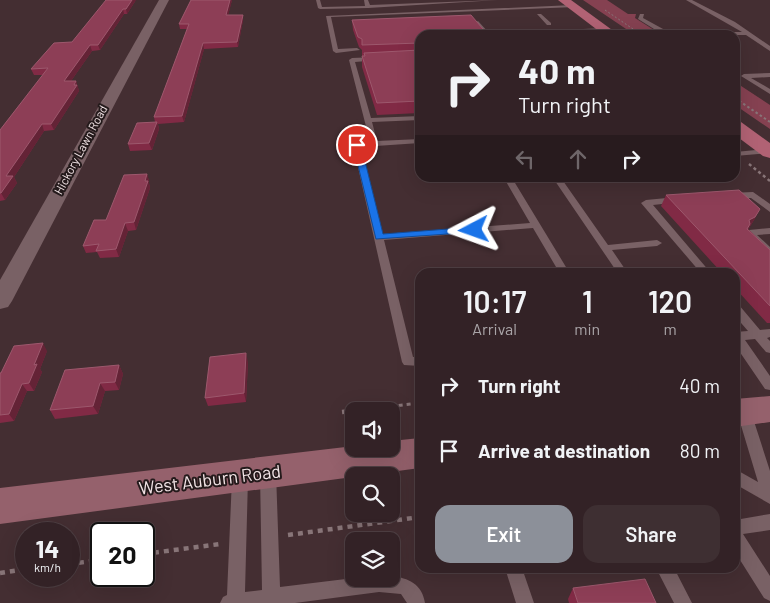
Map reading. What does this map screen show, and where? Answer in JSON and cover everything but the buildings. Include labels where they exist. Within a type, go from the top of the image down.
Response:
[{"type":"main road","points":[[569,3],[606,30]]},
{"type":"main road","points":[[740,130],[769,151]]},
{"type":"main road","name":"West Auburn Road","points":[[0,506],[415,454]]},
{"type":"street","name":"Hickory Lawn Road","points":[[0,301],[164,0]]},
{"type":"lane","points":[[318,0],[320,8],[496,0]]},
{"type":"lane","points":[[366,0],[368,6]]},
{"type":"lane","points":[[688,0],[733,23],[770,49]]},
{"type":"lane","points":[[357,50],[336,51],[328,16],[569,3]]},
{"type":"lane","points":[[467,10],[484,30]]},
{"type":"lane","points":[[540,15],[549,24]]},
{"type":"lane","points":[[642,15],[640,18],[659,30]]},
{"type":"lane","points":[[740,33],[746,32]]},
{"type":"lane","points":[[374,144],[352,60],[381,59]]},
{"type":"lane","points":[[770,75],[744,76],[770,92]]},
{"type":"lane","points":[[368,120],[415,118]]},
{"type":"lane","points":[[415,141],[357,145],[408,362],[415,361]]},
{"type":"lane","points":[[740,154],[769,151]]},
{"type":"lane","points":[[510,182],[562,268]]},
{"type":"lane","points":[[560,182],[619,268]]},
{"type":"lane","points":[[724,197],[753,195],[770,209]]},
{"type":"lane","points":[[685,200],[646,202],[702,268]]},
{"type":"lane","points":[[379,237],[536,225]]},
{"type":"lane","points":[[770,231],[749,233],[770,253]]},
{"type":"lane","points":[[606,248],[657,243]]},
{"type":"lane","points":[[740,312],[764,334],[770,349]]},
{"type":"lane","points":[[740,336],[764,334]]},
{"type":"lane","points":[[740,342],[748,352],[754,365],[770,385]]},
{"type":"lane","points":[[750,412],[770,496]]},
{"type":"lane","points":[[254,474],[271,596]]},
{"type":"lane","points":[[254,474],[233,602],[379,583],[404,586],[415,597],[416,603]]},
{"type":"lane","points":[[740,479],[770,496]]},
{"type":"lane","points":[[740,527],[770,522]]},
{"type":"lane","points":[[740,545],[770,592]]},
{"type":"lane","points":[[516,573],[525,603]]},
{"type":"lane","points":[[667,573],[682,603]]},
{"type":"path","points":[[598,5],[635,30]]},
{"type":"path","points":[[740,101],[770,122]]},
{"type":"path","points":[[740,157],[770,181]]},
{"type":"path","points":[[342,412],[415,403]]},
{"type":"path","points":[[0,573],[15,571]]},
{"type":"shaded area","points":[[583,0],[607,0],[628,14],[636,14],[635,18],[654,30],[628,30]]},
{"type":"shaded area","points":[[740,85],[770,105],[770,129],[740,108]]},
{"type":"route","points":[[357,145],[379,237],[474,230]]}]
